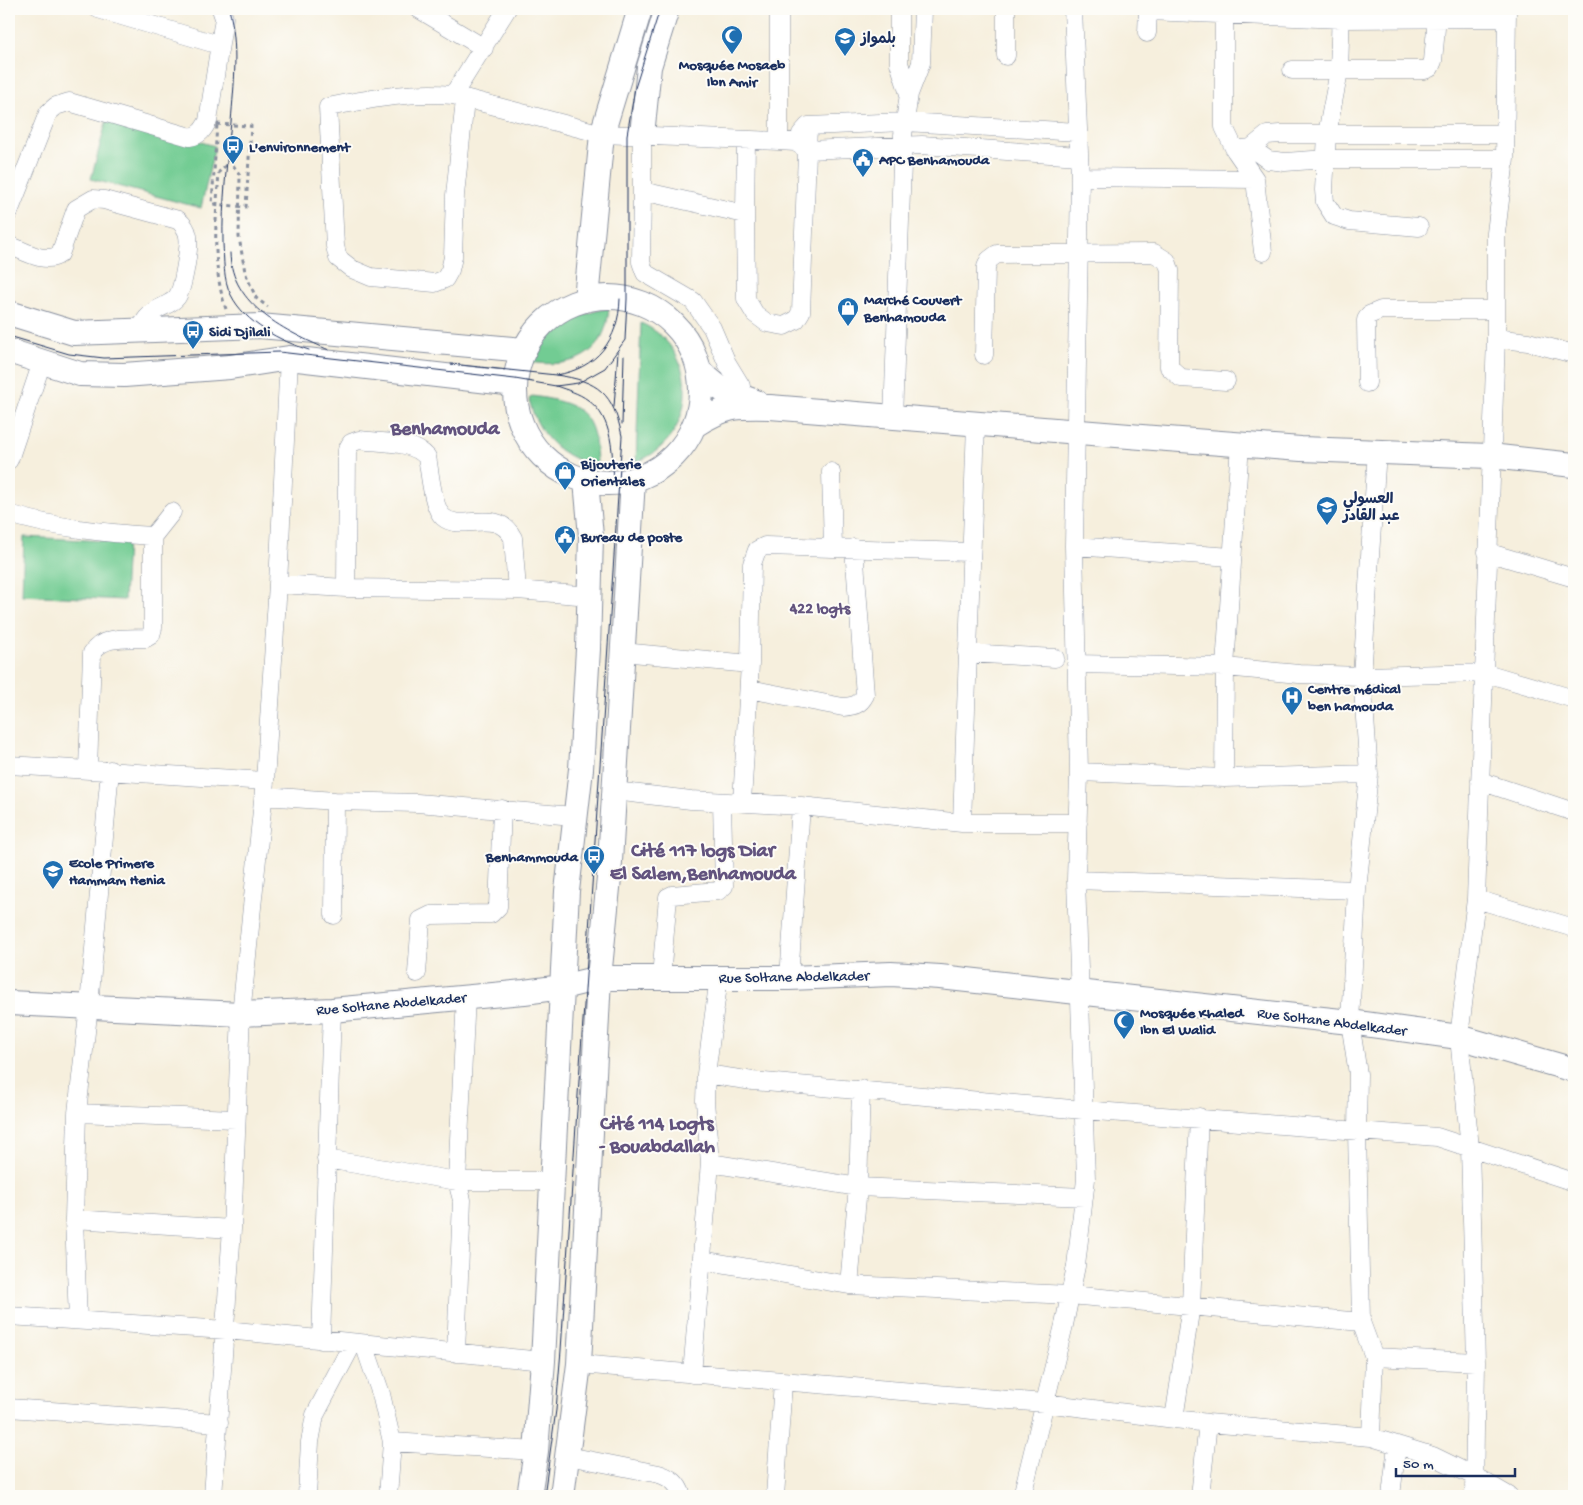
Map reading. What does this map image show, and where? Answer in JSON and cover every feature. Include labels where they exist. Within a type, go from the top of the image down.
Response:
[{"type":"main road","points":[[586,299],[602,134],[640,9]]},
{"type":"main road","points":[[642,136],[649,67],[666,9]]},
{"type":"main road","points":[[603,297],[627,299],[648,306],[666,317],[681,332],[692,351],[699,372],[700,398],[695,424],[680,449],[659,468],[634,480],[614,484],[586,481],[562,472],[541,456],[526,435],[517,410],[515,384],[524,350],[539,327],[560,310],[586,299],[603,297]]},
{"type":"main road","points":[[9,313],[74,333],[138,332],[232,326],[281,328],[524,350]]},
{"type":"main road","points":[[9,351],[80,374],[124,375],[230,366],[290,358],[515,384]]},
{"type":"main road","points":[[699,372],[721,388],[770,407]]},
{"type":"main road","points":[[695,424],[716,412],[735,406],[770,407],[893,419],[1076,433],[1240,444],[1490,456],[1574,465]]},
{"type":"main road","points":[[562,1496],[579,1364],[599,978],[614,791],[634,480]]},
{"type":"main road","points":[[529,1496],[536,1451],[543,1361],[562,987],[574,816],[581,769],[590,596],[591,521],[586,481]]},
{"type":"main road","name":"Rue Soltane Abdelkader","points":[[9,1003],[89,1005],[241,1014],[332,1010],[562,987],[599,978],[789,978],[900,975],[1350,1022],[1459,1037],[1574,1070]]},
{"type":"main road","points":[[568,1460],[576,1496]]},
{"type":"street","points":[[98,9],[219,45]]},
{"type":"street","points":[[9,212],[48,113],[56,106],[69,102],[190,137],[197,135],[208,121],[224,18],[222,9]]},
{"type":"street","points":[[419,9],[484,48]]},
{"type":"street","points":[[507,9],[484,48],[459,98],[453,256],[450,270],[445,279],[435,283],[380,278],[352,269],[338,258],[335,246],[328,107],[400,95],[459,98],[602,134],[794,144],[946,146],[1078,156]]},
{"type":"street","points":[[746,140],[746,299],[755,314],[767,323],[784,326],[796,320],[801,312],[794,144],[779,9]]},
{"type":"street","points":[[899,9],[899,63],[909,94]]},
{"type":"street","points":[[893,419],[905,122],[909,94],[921,63],[923,9]]},
{"type":"street","points":[[1006,9],[1006,56]]},
{"type":"street","points":[[1022,1496],[1076,1266],[1086,1178],[1076,880],[1079,772],[1074,546],[1080,177],[1073,9]]},
{"type":"street","points":[[1147,33],[1148,10],[1341,14],[1507,13],[1505,159],[1496,233],[1496,338],[1487,552],[1486,673],[1476,899],[1459,1037],[1470,1148],[1476,1362],[1476,1477],[1474,1496]]},
{"type":"street","points":[[1224,11],[1224,127],[1243,149],[1255,179],[1263,252]]},
{"type":"street","points":[[1341,14],[1339,71],[1327,134],[1325,202],[1334,216],[1349,221],[1420,227]]},
{"type":"street","points":[[1292,70],[1425,70],[1430,68],[1433,61],[1425,14]]},
{"type":"street","points":[[794,144],[808,126],[905,122],[1078,132]]},
{"type":"street","points":[[1243,149],[1267,135],[1504,134]]},
{"type":"street","points":[[642,136],[641,262],[645,273],[693,301],[712,328],[727,363],[741,386],[741,396]]},
{"type":"street","points":[[1243,149],[1268,160],[1285,162],[1327,159],[1505,159]]},
{"type":"street","points":[[1080,177],[1255,179]]},
{"type":"street","points":[[642,191],[745,214]]},
{"type":"street","points":[[9,245],[45,259],[55,258],[60,254],[76,209],[93,199],[104,200],[178,220],[183,224],[188,235],[189,246],[179,295],[171,303],[153,311],[146,318],[138,332]]},
{"type":"street","points":[[984,355],[986,267],[989,260],[996,254],[1154,253],[1167,261],[1170,270],[1169,367],[1181,378],[1226,381]]},
{"type":"street","points":[[1367,383],[1366,320],[1368,315],[1380,310],[1496,310]]},
{"type":"street","points":[[1496,338],[1528,342],[1574,354]]},
{"type":"street","points":[[213,1496],[232,1228],[241,1014],[264,789],[278,584],[290,358]]},
{"type":"street","points":[[9,460],[42,362]]},
{"type":"street","points":[[962,823],[970,552],[976,424]]},
{"type":"street","points":[[346,588],[347,450],[351,443],[359,440],[411,446],[422,451],[427,457],[436,504],[442,516],[451,521],[492,522],[503,525],[513,538],[517,590]]},
{"type":"street","points":[[1224,778],[1225,667],[1240,444]]},
{"type":"street","points":[[1371,1437],[1374,1356],[1361,1322],[1356,1130],[1358,1074],[1350,1022],[1357,890],[1369,774],[1362,676],[1377,451]]},
{"type":"street","points":[[831,472],[833,548]]},
{"type":"street","points":[[88,769],[92,653],[97,644],[104,640],[146,638],[151,635],[153,536],[172,512]]},
{"type":"street","points":[[9,514],[37,522],[95,533],[153,536]]},
{"type":"street","points":[[742,802],[749,690],[752,564],[757,550],[765,546],[970,552]]},
{"type":"street","points":[[1074,546],[1232,557]]},
{"type":"street","points":[[749,690],[843,707],[854,706],[862,702],[866,695],[854,548]]},
{"type":"street","points":[[1487,552],[1574,578]]},
{"type":"street","points":[[278,584],[346,588],[517,590],[590,596]]},
{"type":"street","points":[[622,652],[750,664]]},
{"type":"street","points":[[967,653],[1055,658]]},
{"type":"street","points":[[1076,664],[1225,667],[1362,676],[1486,673],[1574,699]]},
{"type":"street","points":[[9,765],[110,770],[264,789],[335,801],[417,803],[574,816]]},
{"type":"street","points":[[78,1320],[74,1219],[77,1113],[89,1005],[110,770]]},
{"type":"street","points":[[1079,772],[1224,778],[1369,774]]},
{"type":"street","points":[[1480,781],[1574,812]]},
{"type":"street","points":[[614,791],[722,802],[801,806],[962,823],[1078,823]]},
{"type":"street","points":[[334,915],[335,801]]},
{"type":"street","points":[[661,977],[668,897],[722,889],[722,802]]},
{"type":"street","points":[[789,978],[801,806]]},
{"type":"street","points":[[418,973],[421,920],[424,917],[431,915],[491,914],[498,907],[502,809]]},
{"type":"street","points":[[1076,880],[1357,890]]},
{"type":"street","points":[[1476,899],[1574,928]]},
{"type":"street","points":[[692,1374],[710,1162],[705,1101],[706,1074],[719,977]]},
{"type":"street","points":[[456,1353],[462,1200],[456,1181],[466,996]]},
{"type":"street","points":[[321,1340],[332,1010]]},
{"type":"street","points":[[706,1074],[753,1081],[1083,1110],[1199,1117],[1437,1137],[1574,1182]]},
{"type":"street","points":[[849,1285],[858,1187],[861,1090]]},
{"type":"street","points":[[77,1113],[236,1119]]},
{"type":"street","points":[[1174,1419],[1191,1305],[1199,1117]]},
{"type":"street","points":[[326,1159],[456,1181],[553,1181]]},
{"type":"street","points":[[710,1162],[858,1187],[1084,1197]]},
{"type":"street","points":[[74,1219],[232,1228]]},
{"type":"street","points":[[702,1260],[849,1285],[1070,1295],[1361,1322]]},
{"type":"street","points":[[9,1316],[226,1330],[543,1361]]},
{"type":"street","points":[[359,1343],[381,1394],[392,1442],[388,1496]]},
{"type":"street","points":[[307,1496],[310,1442],[315,1416],[359,1343]]},
{"type":"street","points":[[1374,1356],[1476,1362]]},
{"type":"street","points":[[579,1364],[1044,1403],[1208,1423],[1371,1437],[1432,1456],[1476,1477],[1508,1496]]},
{"type":"street","points":[[775,1496],[783,1382]]},
{"type":"street","points":[[9,1408],[219,1423]]},
{"type":"street","points":[[1200,1496],[1208,1423]]},
{"type":"street","points":[[392,1442],[536,1451]]},
{"type":"street","points":[[1391,1496],[1397,1445]]},
{"type":"street","points":[[568,1460],[659,1474],[670,1478],[679,1487],[682,1496]]},
{"type":"path","points":[[217,124],[250,126],[246,206],[240,206],[212,204],[217,124]]},
{"type":"path","points":[[226,164],[219,172],[217,205],[219,288],[232,326]]},
{"type":"path","points":[[233,165],[240,175],[239,237],[245,272],[256,298],[271,309]]},
{"type":"green space","points":[[108,115],[215,146],[201,208],[91,179]]},
{"type":"green space","points":[[609,308],[607,324],[601,337],[594,348],[584,355],[560,363],[530,362],[544,340],[562,325],[584,315]]},
{"type":"green space","points":[[641,323],[661,336],[675,353],[683,373],[685,394],[681,415],[672,434],[657,451],[636,462]]},
{"type":"green space","points":[[532,396],[563,402],[583,414],[589,422],[593,433],[597,465],[572,457],[552,443],[538,424],[529,399]]},
{"type":"green space","points":[[24,537],[127,542],[124,600],[22,595]]},
{"type":"tram line","points":[[229,9],[234,37],[235,65],[223,212],[224,269],[228,289],[237,305],[264,330],[287,342],[309,350]]},
{"type":"tram line","points":[[9,336],[69,354],[104,358],[279,352],[515,379],[556,386],[578,383],[605,368],[625,340],[627,299],[627,135],[635,88],[660,9]]},
{"type":"tram line","points":[[230,253],[233,272],[240,288],[264,315],[296,335],[329,350]]},
{"type":"tram line","points":[[451,364],[556,375],[570,372],[594,359],[603,350],[615,327],[619,314],[620,299]]},
{"type":"tram line","points":[[614,407],[618,352]]},
{"type":"tram line","points":[[622,424],[624,356]]},
{"type":"tram line","points":[[544,1496],[556,1410],[561,1350],[622,436],[614,409],[602,392],[583,381],[556,375]]},
{"type":"tram line","points":[[556,386],[588,400],[603,417],[612,449],[614,483]]},
{"type":"place","name":"Mosquée Mosaeb Ibn Amir","points":[[732,55]]},
{"type":"place","name":"بلمواز","points":[[845,57]]},
{"type":"place","name":"L'environnement","points":[[233,165]]},
{"type":"place","name":"APC Benhamouda","points":[[863,178]]},
{"type":"place","name":"Marché Couvert Benhamouda","points":[[848,327]]},
{"type":"place","name":"Sidi Djilali","points":[[193,350]]},
{"type":"place","name":"Bijouterie Orientales","points":[[565,491]]},
{"type":"place","name":"العسولي عبد القادر","points":[[1327,526]]},
{"type":"place","name":"Bureau de poste","points":[[565,555]]},
{"type":"place","name":"Centre médical ben hamouda","points":[[1292,716]]},
{"type":"place","name":"Benhammouda","points":[[594,875]]},
{"type":"place","name":"Ecole Primere Hammam Henia","points":[[53,890]]},
{"type":"place","name":"Mosquée Khaled Ibn El Walid","points":[[1124,1040]]},
{"type":"district","name":"Benhamouda","points":[[445,427]]},
{"type":"district","name":"422 logts","points":[[820,607]]},
{"type":"district","name":"Cité 117 logs Diar El Salem,Benhamouda","points":[[703,860]]},
{"type":"district","name":"Cité 114 Logts - Bouabdallah","points":[[657,1134]]}]
